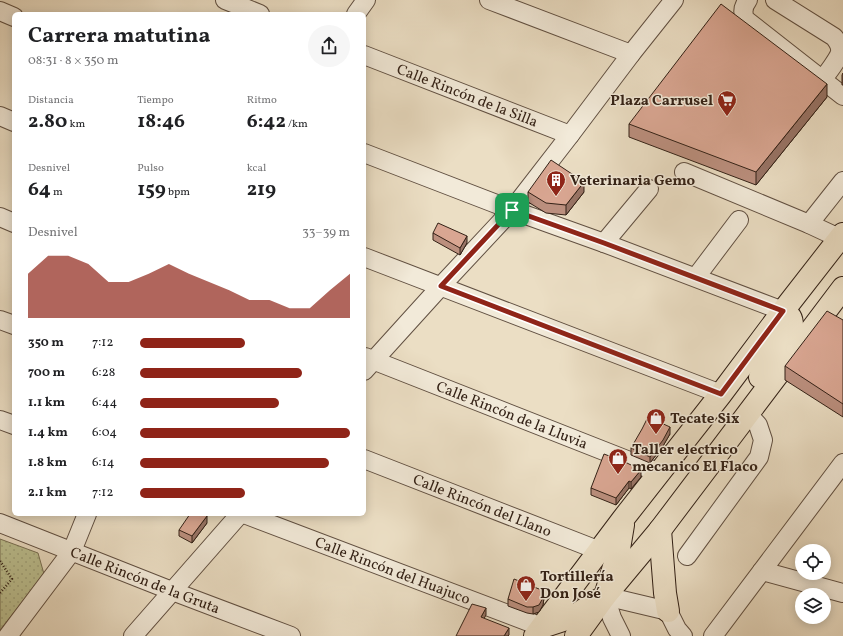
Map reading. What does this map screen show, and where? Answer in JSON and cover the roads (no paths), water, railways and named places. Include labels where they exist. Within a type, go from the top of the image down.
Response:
[{"type":"main road","points":[[538,632],[841,236]]},
{"type":"main road","points":[[576,636],[605,596],[660,530],[843,288]]},
{"type":"main road","points":[[749,412],[754,387],[792,326],[790,316],[783,311]]},
{"type":"main road","points":[[538,632],[579,613],[605,596],[619,549],[623,520]]},
{"type":"main road","points":[[660,530],[665,593],[668,611]]},
{"type":"street","points":[[226,0],[255,12]]},
{"type":"street","points":[[357,12],[366,0]]},
{"type":"street","points":[[488,0],[631,54]]},
{"type":"street","points":[[367,363],[512,210],[674,0]]},
{"type":"street","points":[[748,0],[743,11],[743,16],[745,19],[832,88]]},
{"type":"street","points":[[775,0],[795,6],[834,37],[839,45],[840,54],[832,88]]},
{"type":"street","points":[[0,12],[12,16]]},
{"type":"street","name":"Calle Rincón de la Silla","points":[[366,57],[570,135]]},
{"type":"street","points":[[832,88],[843,70]]},
{"type":"street","points":[[0,116],[12,121]]},
{"type":"street","points":[[366,154],[783,311]]},
{"type":"street","points":[[684,172],[841,236]]},
{"type":"street","points":[[809,224],[843,181]]},
{"type":"street","points":[[604,243],[649,189]]},
{"type":"street","points":[[0,217],[12,222]]},
{"type":"street","points":[[696,277],[739,220]]},
{"type":"street","points":[[366,258],[721,394]]},
{"type":"street","points":[[0,320],[12,324]]},
{"type":"street","name":"Calle Rincón de la Lluvia","points":[[367,363],[660,473]]},
{"type":"street","points":[[687,556],[759,457],[763,440],[758,425],[749,412]]},
{"type":"street","points":[[0,420],[12,424]]},
{"type":"street","name":"Calle Rincón del Llano","points":[[366,460],[600,551]]},
{"type":"street","points":[[713,636],[762,571],[836,484],[843,462]]},
{"type":"street","points":[[8,636],[72,551],[86,516]]},
{"type":"street","points":[[133,636],[238,516]]},
{"type":"street","name":"Calle Rincón del Huajuco","points":[[249,516],[538,632]]},
{"type":"street","name":"Calle Rincón de la Gruta","points":[[0,523],[291,636]]},
{"type":"street","points":[[762,571],[843,593]]},
{"type":"street","points":[[605,596],[668,611],[677,629],[683,636]]},
{"type":"street","points":[[605,596],[620,636]]},
{"type":"place","name":"Plaza Carrusel","points":[[727,117]]},
{"type":"place","name":"Veterinaria Gemo","points":[[556,197]]},
{"type":"place","name":"Tecate Six","points":[[656,435]]},
{"type":"place","name":"Taller electrico mecanico El Flaco","points":[[618,475]]},
{"type":"place","name":"Tortillería Don José","points":[[526,602]]}]
